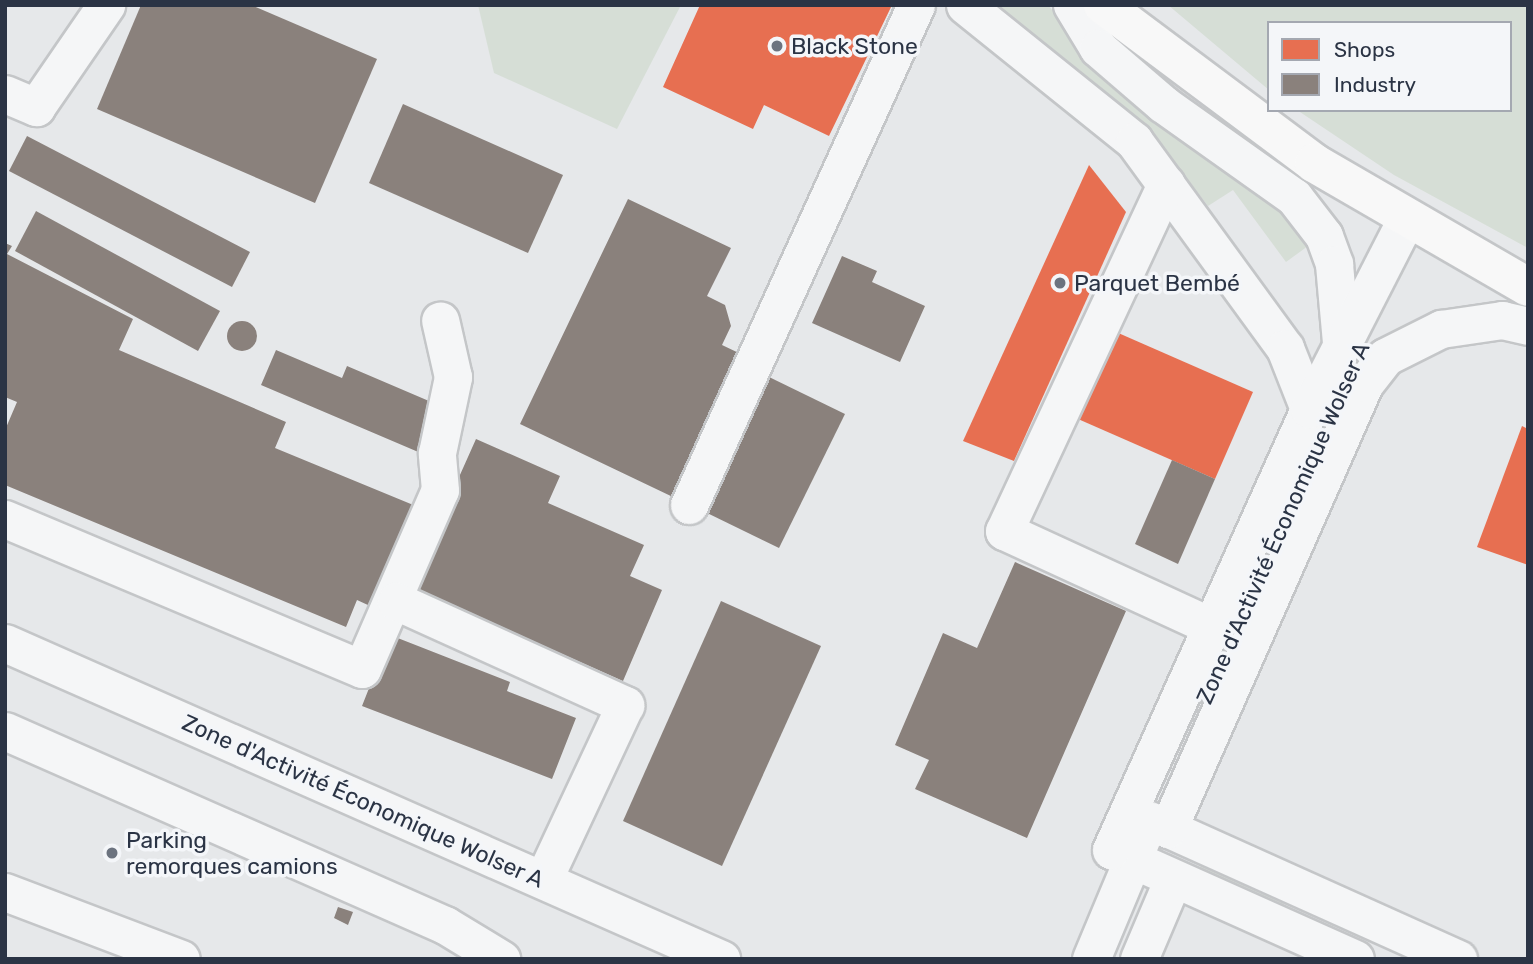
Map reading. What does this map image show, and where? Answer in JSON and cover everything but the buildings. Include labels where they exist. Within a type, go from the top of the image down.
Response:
[{"type":"main road","points":[[1103,5],[1190,75],[1413,225],[1528,287]]},
{"type":"street","points":[[5,94],[36,107],[106,5]]},
{"type":"street","points":[[689,505],[916,5]]},
{"type":"street","name":"Zone d'Activité Économique Wolser A","points":[[965,5],[1134,141],[1285,348],[1309,409]]},
{"type":"street","points":[[1073,5],[1098,48],[1163,104],[1294,197],[1324,236],[1334,264],[1341,342]]},
{"type":"street","points":[[1166,184],[1004,531],[1211,626]]},
{"type":"street","points":[[1355,959],[1111,850],[1341,342],[1413,225]]},
{"type":"street","name":"Zone d'Activité Économique Wolser A","points":[[1091,959],[1132,859],[1159,825],[1413,225]]},
{"type":"street","points":[[5,519],[362,669],[396,601],[440,490],[437,453],[453,377],[440,320]]},
{"type":"street","points":[[1458,959],[1159,825],[1365,383],[1385,358],[1441,330],[1502,320],[1528,326]]},
{"type":"street","points":[[396,601],[625,705],[543,880]]},
{"type":"street","name":"Zone d'Activité Économique Wolser A","points":[[5,643],[721,959]]},
{"type":"street","points":[[5,731],[445,925],[501,959]]},
{"type":"street","points":[[1139,959],[1173,879]]},
{"type":"street","points":[[5,892],[181,959]]},
{"type":"shaded area","points":[[478,5],[681,5],[617,129],[494,73]]},
{"type":"shaded area","points":[[995,5],[1048,5],[1090,57],[1282,205],[1308,246],[1286,262],[1233,190],[1208,206],[1148,129]]},
{"type":"shaded area","points":[[1168,5],[1528,5],[1528,248],[1394,175],[1300,112],[1512,112],[1512,21],[1267,21],[1267,88]]},
{"type":"shaded area","points":[[1204,857],[1287,894],[1280,913],[1197,875]]},
{"type":"place","name":"Black Stone","points":[[777,46]]},
{"type":"place","name":"Parquet Bembé","points":[[1060,283]]},
{"type":"place","name":"Parking remorques camions","points":[[112,853]]}]
